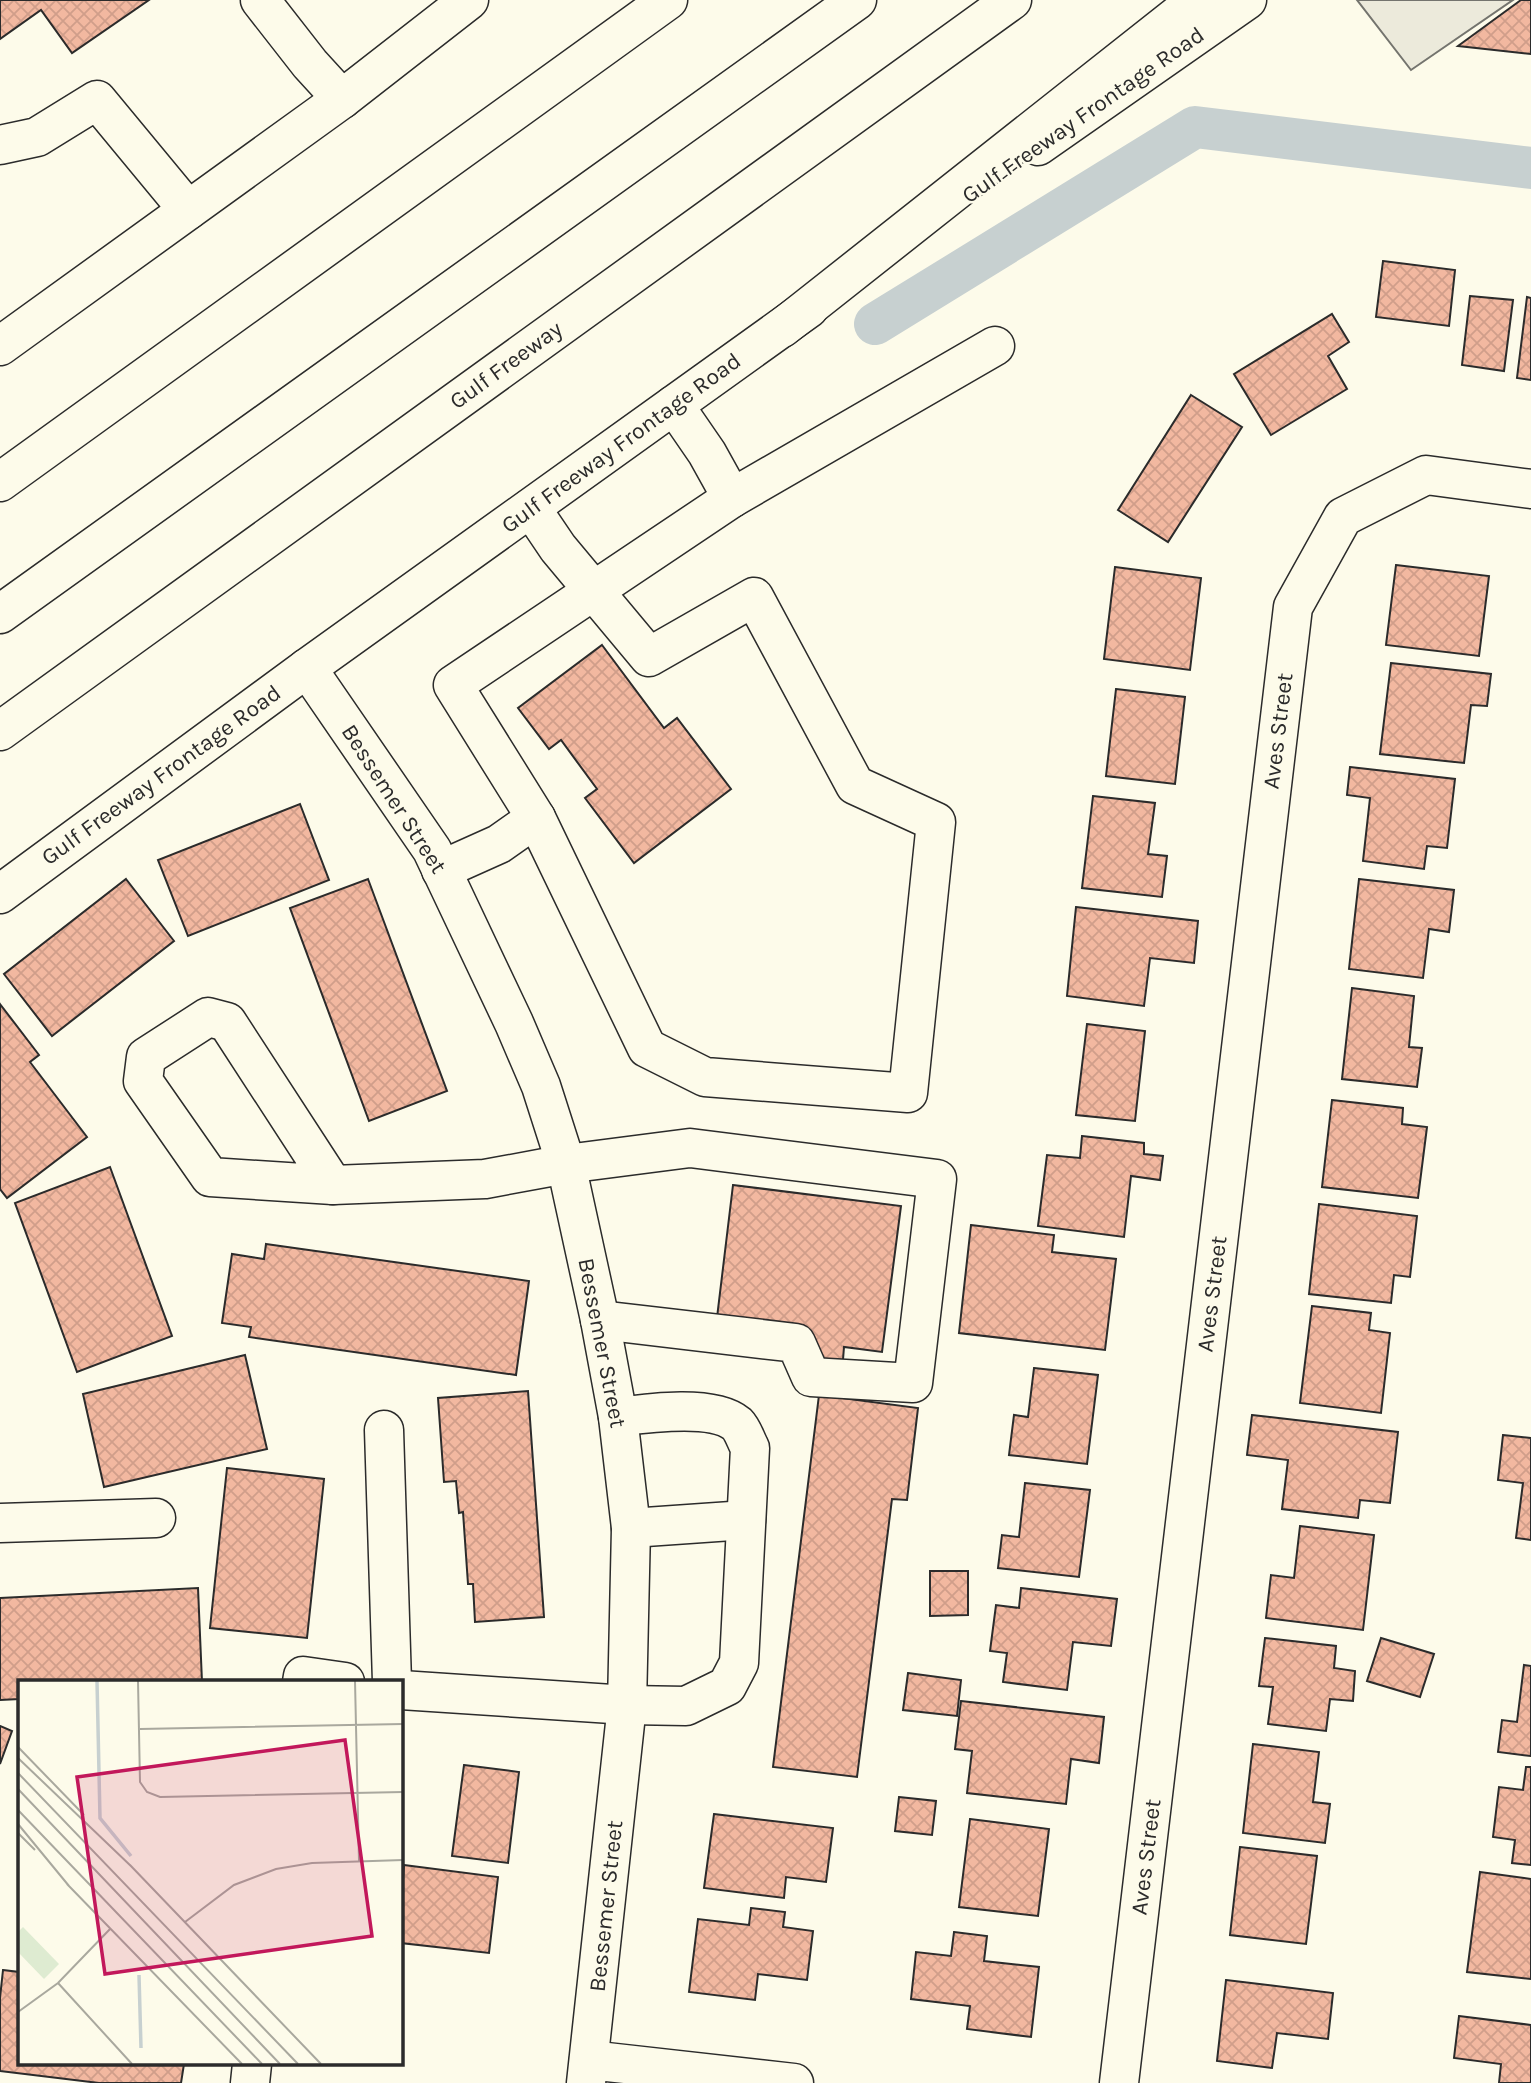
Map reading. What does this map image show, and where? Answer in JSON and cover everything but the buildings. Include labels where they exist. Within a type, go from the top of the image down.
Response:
[{"type":"main road","points":[[260,0],[310,64],[342,99]]},
{"type":"main road","points":[[0,346],[342,99],[470,0]]},
{"type":"main road","points":[[0,482],[668,0]]},
{"type":"main road","points":[[0,614],[858,0]]},
{"type":"main road","name":"Gulf Freeway","points":[[0,731],[1012,0]]},
{"type":"main road","points":[[782,328],[1197,0]]},
{"type":"main road","name":"Gulf Freeway Frontage Road","points":[[0,894],[307,668],[1247,0]]},
{"type":"main road","points":[[0,145],[37,137],[97,100],[188,210]]},
{"type":"main road","points":[[531,508],[558,548],[595,591],[649,657],[754,597],[855,785],[936,822],[908,1093],[705,1077],[647,1048],[536,818],[453,685],[595,591],[732,498],[995,346]]},
{"type":"main road","points":[[674,405],[707,453],[732,498]]},
{"type":"main road","name":"Aves Street","points":[[1119,2083],[1293,607],[1343,517],[1426,475],[1531,489]]},
{"type":"main road","name":"Bessemer Street","points":[[307,668],[432,850],[541,1086],[566,1164],[600,1320],[618,1417],[631,1528],[627,1705],[588,2072]]},
{"type":"main road","points":[[441,870],[499,844],[536,818]]},
{"type":"main road","points":[[332,1185],[227,1022],[208,1017],[146,1057],[143,1081],[210,1177],[332,1185],[485,1179],[566,1164],[690,1149],[937,1179],[913,1383],[811,1377],[796,1343],[600,1320]]},
{"type":"main road","points":[[402,1690],[627,1705],[686,1706],[727,1686],[739,1663],[750,1448],[740,1426],[724,1416],[670,1411],[618,1417]]},
{"type":"main road","points":[[384,1430],[392,1680]]},
{"type":"main road","points":[[0,1523],[156,1518]]},
{"type":"main road","points":[[631,1528],[746,1520]]},
{"type":"main road","points":[[302,1680],[303,1676],[331,1680]]},
{"type":"main road","points":[[588,2072],[794,2083]]},
{"type":"shaded area","points":[[1357,0],[1513,0],[1411,70]]},
{"type":"waterway","points":[[875,324],[1195,127],[1531,168]]}]
